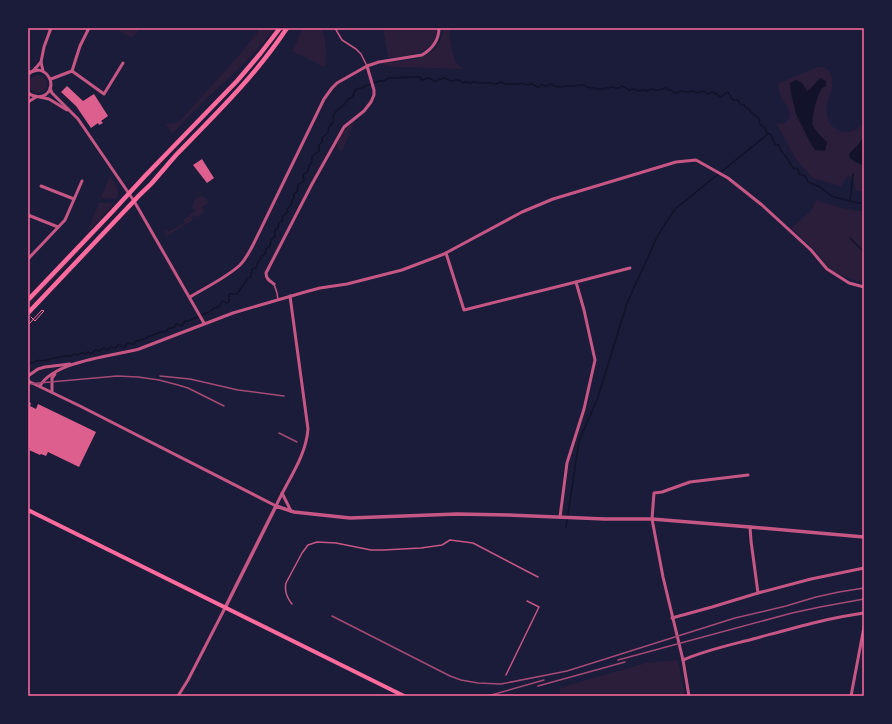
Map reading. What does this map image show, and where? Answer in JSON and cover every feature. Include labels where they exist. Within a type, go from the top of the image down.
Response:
[{"type":"main road","points":[[28,300],[111,213],[128,193],[227,92],[280,28]]},
{"type":"main road","points":[[28,314],[249,78],[266,58],[287,28]]},
{"type":"main road","points":[[28,510],[404,696]]},
{"type":"street","points":[[43,71],[41,62],[44,47],[51,28]]},
{"type":"street","points":[[72,71],[77,52],[89,28]]},
{"type":"street","points":[[190,297],[224,277],[246,257],[254,244],[324,99],[332,88],[337,83],[367,66],[379,62],[422,55],[428,51],[437,40],[439,28]]},
{"type":"street","points":[[33,71],[41,62]]},
{"type":"street","points":[[72,71],[104,94],[123,63]]},
{"type":"street","points":[[274,284],[267,279],[266,276],[268,269],[312,184],[344,127],[364,111],[372,102],[374,90],[367,66]]},
{"type":"street","points":[[28,102],[47,94],[51,86],[48,74],[43,71],[38,70],[29,73]]},
{"type":"street","points":[[50,79],[72,71]]},
{"type":"street","points":[[50,88],[52,93],[78,119],[134,201],[204,323]]},
{"type":"street","points":[[28,93],[32,96],[49,99],[71,112]]},
{"type":"street","points":[[28,376],[38,369],[45,367],[74,364],[139,349],[204,323],[290,296],[320,288],[347,284],[402,270],[446,252],[522,212],[553,199],[676,162],[696,160],[722,174],[762,205],[811,250],[827,269],[849,283],[864,286]]},
{"type":"street","points":[[28,259],[65,220],[82,181]]},
{"type":"street","points":[[41,186],[74,199]]},
{"type":"street","points":[[28,215],[58,228]]},
{"type":"street","points":[[446,252],[464,310],[630,268]]},
{"type":"street","points":[[560,517],[567,463],[584,409],[594,360],[587,324],[576,282]]},
{"type":"street","points":[[178,696],[188,680],[225,608],[302,454],[307,438],[308,429],[290,296]]},
{"type":"street","points":[[40,386],[44,380],[56,372],[74,364]]},
{"type":"street","points":[[52,392],[52,378],[56,372]]},
{"type":"street","points":[[28,381],[276,506],[291,511],[350,518],[457,514],[652,519],[750,526],[864,537]]},
{"type":"street","points":[[689,696],[678,636],[672,618],[652,519],[654,493],[662,492],[690,482],[748,474]]},
{"type":"street","points":[[282,493],[291,511]]},
{"type":"street","points":[[750,526],[758,593]]},
{"type":"street","points":[[672,618],[811,579],[864,568]]},
{"type":"street","points":[[683,660],[699,653],[797,627],[864,613]]},
{"type":"street","points":[[852,696],[864,627]]},
{"type":"lane","points":[[335,28],[342,40],[361,54],[367,66]]},
{"type":"lane","points":[[274,284],[278,300]]},
{"type":"lane","points":[[292,604],[286,594],[286,584],[302,553],[308,545],[317,542],[336,543],[371,550],[421,548],[442,545],[450,540],[473,543],[538,577]]},
{"type":"lane","points":[[506,675],[539,607],[527,601]]},
{"type":"path","points":[[28,314],[35,321],[44,311],[42,310],[28,325]]},
{"type":"shaded area","points":[[114,28],[139,28],[134,36],[130,37]]},
{"type":"shaded area","points":[[261,28],[274,28],[250,57],[172,134],[166,124],[179,122],[241,53]]},
{"type":"shaded area","points":[[303,28],[322,28],[326,47],[325,67],[292,51]]},
{"type":"shaded area","points":[[383,28],[437,28],[435,37],[426,49],[412,55],[388,58]]},
{"type":"shaded area","points":[[444,28],[449,28],[455,61],[461,67],[469,69],[394,67],[382,65],[383,63],[422,57],[430,53],[441,39]]},
{"type":"shaded area","points":[[818,67],[827,69],[832,77],[832,87],[827,113],[828,119],[832,126],[841,131],[848,132],[855,130],[864,124],[864,136],[849,154],[850,158],[857,163],[864,165],[864,192],[855,190],[855,181],[848,175],[841,186],[813,178],[797,161],[776,123],[785,123],[790,117],[790,113],[780,94],[779,84],[792,77]]},
{"type":"shaded area","points":[[34,75],[42,75],[47,80],[45,91],[42,93],[34,93],[29,88],[29,80]]},
{"type":"shaded area","points":[[820,78],[826,81],[826,86],[821,90],[818,97],[814,113],[813,126],[827,142],[825,151],[815,150],[811,144],[796,114],[790,83],[796,80],[802,83],[807,91]]},
{"type":"shaded area","points":[[355,120],[342,152],[338,148],[337,143],[344,130]]},
{"type":"shaded area","points":[[864,136],[863,165],[850,158],[849,154]]},
{"type":"shaded area","points":[[110,176],[118,190],[118,196],[116,199],[101,197]]},
{"type":"shaded area","points":[[200,196],[206,198],[209,203],[202,207],[204,211],[209,208],[196,218],[195,216],[191,217],[193,220],[165,236],[164,232],[167,230],[168,232],[185,222],[183,220],[194,212],[195,209],[192,209],[193,203],[196,198]]},
{"type":"shaded area","points":[[817,200],[846,209],[864,211],[864,282],[857,281],[832,271],[813,248],[791,228],[811,211]]},
{"type":"shaded area","points":[[99,203],[111,203],[113,205],[86,234]]},
{"type":"shaded area","points":[[117,207],[118,209],[28,307],[28,304]]},
{"type":"shaded area","points":[[678,660],[685,696],[561,696],[559,688],[646,663]]},
{"type":"building","points":[[67,86],[83,101],[94,94],[108,116],[101,121],[103,123],[99,125],[98,123],[91,128],[76,106],[61,92]]},
{"type":"building","points":[[202,159],[214,178],[207,183],[193,165]]},
{"type":"building","points":[[28,402],[31,403],[30,406],[36,409],[38,404],[96,432],[79,467],[48,452],[46,456],[29,450]]},
{"type":"waterway","points":[[28,362],[33,363],[38,360],[43,361],[88,352],[91,354],[95,350],[99,351],[104,348],[107,350],[111,347],[116,348],[118,344],[124,348],[129,343],[134,344],[136,341],[161,332],[166,332],[169,328],[173,328],[176,324],[182,326],[185,321],[220,306],[222,301],[227,303],[229,302],[229,295],[237,294],[247,278],[251,277],[252,269],[256,268],[261,256],[265,254],[266,249],[270,246],[271,240],[275,236],[275,230],[278,228],[283,216],[288,212],[287,209],[292,204],[292,200],[294,198],[294,194],[297,192],[298,185],[304,181],[303,175],[308,171],[309,165],[312,161],[312,156],[319,151],[319,145],[322,142],[322,138],[328,133],[329,127],[333,122],[336,112],[348,99],[353,97],[355,90],[379,81],[384,81],[388,78],[420,77],[423,80],[428,78],[435,81],[444,78],[451,81],[459,80],[463,83],[523,83],[526,85],[532,84],[538,87],[552,84],[554,86],[561,87],[583,85],[599,89],[611,87],[619,88],[621,86],[629,90],[633,89],[639,91],[647,91],[651,89],[659,90],[666,88],[675,93],[682,91],[693,91],[697,93],[704,91],[707,94],[713,92],[721,97],[728,92],[733,100],[738,100],[740,104],[744,105],[758,118],[760,124],[765,128],[766,132],[771,135],[775,144],[779,145],[780,149],[793,168],[798,169],[799,174],[805,176],[808,182],[820,187],[834,197],[864,203]]},
{"type":"waterway","points":[[566,527],[579,441],[598,397],[627,303],[658,235],[675,209],[768,134]]},
{"type":"waterway","points":[[850,201],[853,174]]},
{"type":"waterway","points":[[850,238],[864,252]]},
{"type":"railway","points":[[28,384],[117,376],[138,377],[159,380],[188,388],[224,406]]},
{"type":"railway","points":[[160,376],[190,379],[238,390],[284,396]]},
{"type":"railway","points":[[279,433],[297,442]]},
{"type":"railway","points":[[332,616],[450,676],[461,680],[478,683],[501,684],[567,671],[735,618],[816,597],[864,588]]},
{"type":"railway","points":[[618,660],[792,613],[864,599]]},
{"type":"railway","points":[[538,686],[625,662]]},
{"type":"railway","points":[[488,696],[544,680]]}]
